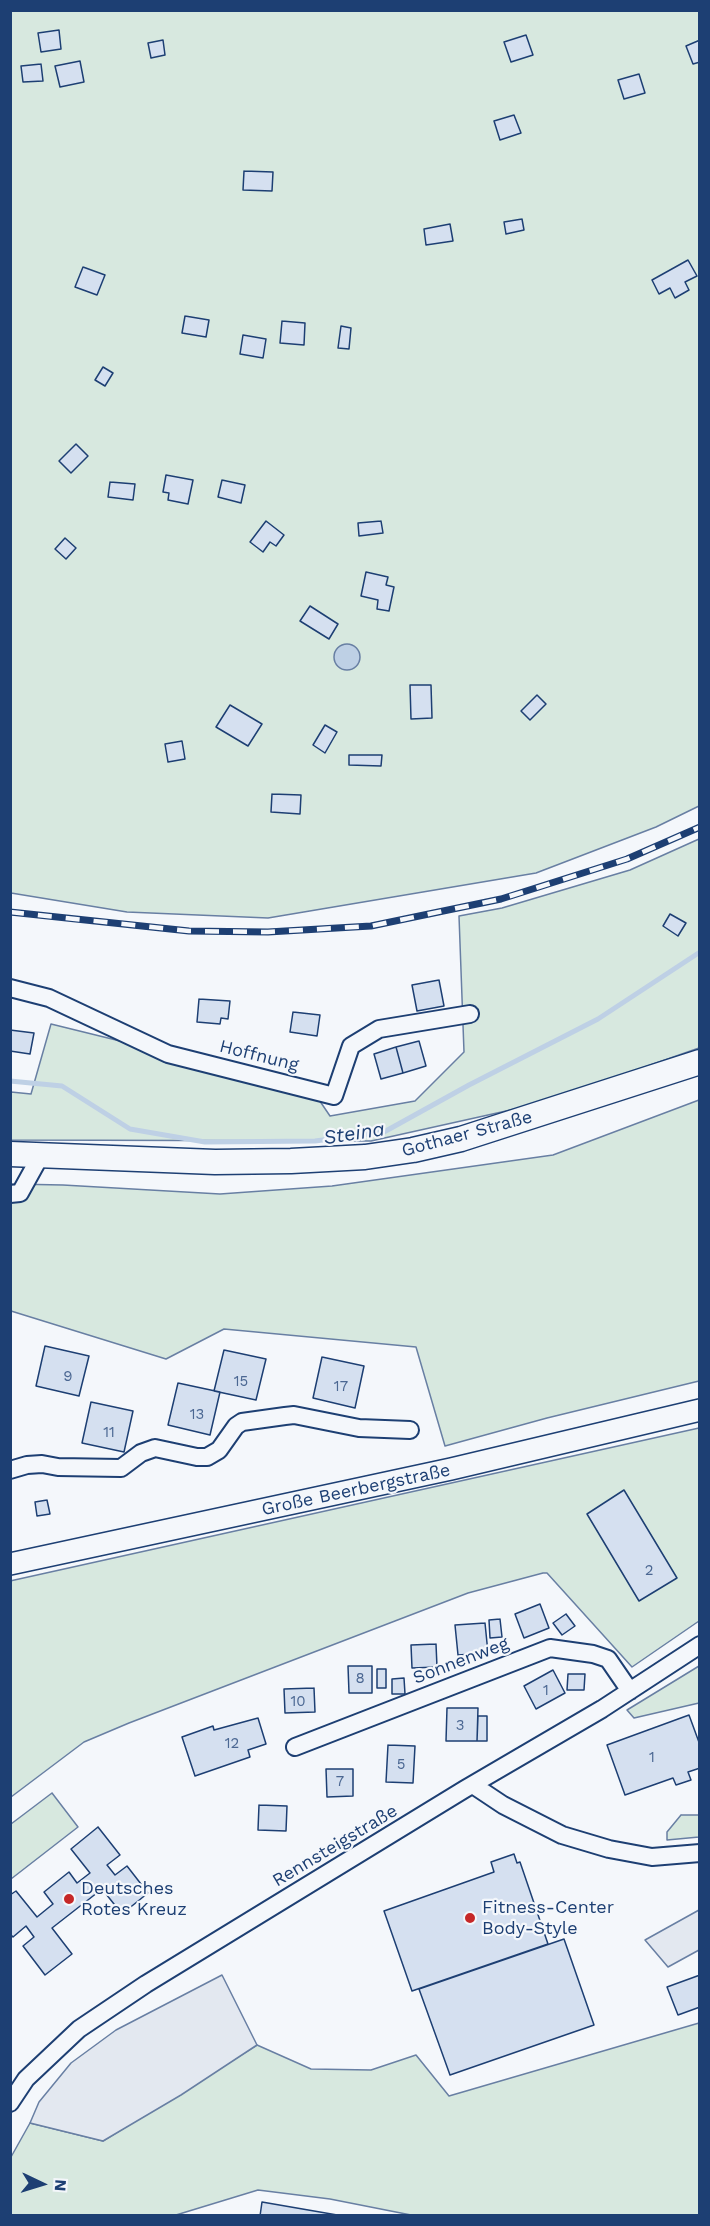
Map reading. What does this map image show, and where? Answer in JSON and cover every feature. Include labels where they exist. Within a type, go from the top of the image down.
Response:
[{"type":"main road","name":"Gothaer Straße","points":[[10,1154],[215,1162],[365,1157],[413,1150],[461,1139],[699,1062]]},
{"type":"street","name":"Hoffnung","points":[[10,988],[49,998],[168,1054],[334,1096],[351,1046],[379,1029],[470,1014]]},
{"type":"street","points":[[10,1194],[20,1193],[41,1155]]},
{"type":"street","name":"Große Beerbergstraße","points":[[10,1564],[451,1469],[699,1410]]},
{"type":"street","points":[[10,1470],[42,1464],[58,1467],[121,1468],[141,1453],[155,1448],[207,1457],[219,1450],[236,1426],[242,1422],[294,1415],[359,1428],[410,1430]]},
{"type":"street","name":"Rennsteigstraße","points":[[10,2103],[26,2079],[79,2029],[155,1979],[630,1691],[699,1645]]},
{"type":"street","name":"Sonnenweg","points":[[295,1747],[550,1648],[593,1654],[608,1659],[630,1691]]},
{"type":"street","points":[[473,1785],[503,1805],[571,1838],[609,1849],[651,1857],[699,1853]]},
{"type":"shaded area","points":[[10,11],[699,11],[699,806],[656,827],[536,873],[268,918],[127,912],[11,893]]},
{"type":"shaded area","points":[[699,839],[699,1048],[542,1103],[371,1141],[11,1140],[11,1092],[31,1094],[51,1024],[311,1088],[330,1116],[415,1101],[464,1052],[459,916],[502,908],[630,870]]},
{"type":"shaded area","points":[[699,1100],[699,1381],[547,1418],[445,1446],[416,1347],[224,1329],[166,1359],[11,1311],[11,1184],[220,1194],[332,1186],[553,1155]]},
{"type":"shaded area","points":[[699,1428],[699,1621],[632,1667],[547,1573],[543,1573],[468,1593],[129,1723],[84,1742],[11,1797],[10,1581]]},
{"type":"shaded area","points":[[699,1666],[699,1703],[634,1718],[627,1710]]},
{"type":"shaded area","points":[[52,1793],[78,1827],[11,1879],[11,1824]]},
{"type":"shaded area","points":[[681,1815],[699,1815],[699,1837],[667,1840],[667,1832]]},
{"type":"shaded area","points":[[699,1910],[699,1950],[668,1967],[645,1940]]},
{"type":"shaded area","points":[[222,1975],[257,2045],[181,2095],[103,2141],[30,2123],[39,2102],[71,2063],[116,2030]]},
{"type":"shaded area","points":[[699,2023],[699,2215],[411,2215],[330,2199],[258,2190],[176,2215],[11,2216],[11,2157],[30,2123],[103,2141],[257,2045],[311,2069],[371,2070],[416,2055],[449,2096]]},
{"type":"water","points":[[347,644],[357,647],[360,657],[357,667],[347,670],[337,667],[334,657],[337,647]]},
{"type":"building","points":[[59,30],[61,49],[41,52],[38,33]]},
{"type":"building","points":[[526,35],[533,55],[511,62],[504,42]]},
{"type":"building","points":[[163,40],[165,55],[151,58],[148,43]]},
{"type":"building","points":[[700,40],[700,62],[693,64],[686,46]]},
{"type":"building","points":[[80,61],[84,82],[60,87],[55,66]]},
{"type":"building","points":[[41,64],[43,81],[23,82],[21,66]]},
{"type":"building","points":[[639,74],[645,93],[624,99],[618,80]]},
{"type":"building","points":[[514,115],[521,133],[500,140],[494,121]]},
{"type":"building","points":[[244,171],[273,172],[272,191],[243,190]]},
{"type":"building","points":[[522,219],[524,230],[506,234],[504,222]]},
{"type":"building","points":[[450,224],[453,241],[426,245],[424,229]]},
{"type":"building","points":[[688,260],[697,276],[685,282],[689,290],[675,298],[670,288],[659,294],[652,280]]},
{"type":"building","points":[[83,267],[105,275],[97,295],[75,287]]},
{"type":"building","points":[[185,316],[209,320],[206,337],[182,333]]},
{"type":"building","points":[[282,321],[305,323],[304,345],[280,343]]},
{"type":"building","points":[[341,326],[351,328],[349,349],[338,348]]},
{"type":"building","points":[[243,335],[266,339],[263,358],[240,354]]},
{"type":"building","points":[[103,367],[113,373],[105,386],[95,380]]},
{"type":"building","points":[[76,444],[88,456],[71,473],[59,461]]},
{"type":"building","points":[[166,475],[193,480],[188,504],[168,500],[169,493],[163,492]]},
{"type":"building","points":[[222,480],[245,485],[241,503],[218,497]]},
{"type":"building","points":[[110,482],[135,484],[133,500],[108,497]]},
{"type":"building","points":[[266,521],[284,535],[276,546],[270,542],[263,552],[250,542]]},
{"type":"building","points":[[381,521],[383,533],[359,536],[358,523]]},
{"type":"building","points":[[65,538],[76,548],[66,559],[55,549]]},
{"type":"building","points":[[366,572],[388,577],[386,585],[394,587],[389,611],[377,609],[378,600],[361,596]]},
{"type":"building","points":[[310,606],[338,624],[329,639],[300,621]]},
{"type":"building","points":[[410,685],[431,685],[432,718],[411,719]]},
{"type":"building","points":[[537,695],[546,704],[530,720],[521,711]]},
{"type":"building","points":[[230,705],[262,724],[248,746],[216,727]]},
{"type":"building","points":[[325,725],[337,732],[325,753],[313,745]]},
{"type":"building","points":[[182,741],[185,759],[168,762],[165,744]]},
{"type":"building","points":[[349,755],[382,755],[381,766],[349,765]]},
{"type":"building","points":[[272,794],[301,795],[300,814],[271,812]]},
{"type":"building","points":[[670,914],[686,923],[678,936],[663,926]]},
{"type":"building","points":[[439,980],[444,1006],[417,1011],[412,985]]},
{"type":"building","points":[[199,999],[230,1001],[228,1019],[221,1018],[220,1024],[197,1022]]},
{"type":"building","points":[[293,1012],[320,1015],[317,1036],[290,1032]]},
{"type":"building","points":[[10,1030],[34,1033],[30,1054],[10,1051]]},
{"type":"building","points":[[419,1041],[426,1066],[403,1073],[396,1047]]},
{"type":"building","points":[[396,1047],[403,1073],[381,1079],[374,1054]]},
{"type":"building","points":[[45,1346],[89,1356],[79,1396],[36,1386]]},
{"type":"building","points":[[224,1350],[266,1359],[256,1400],[214,1391]]},
{"type":"building","points":[[322,1357],[364,1366],[355,1408],[313,1398]]},
{"type":"building","points":[[178,1383],[220,1392],[210,1435],[168,1425]]},
{"type":"building","points":[[91,1402],[133,1411],[124,1452],[82,1443]]},
{"type":"building","points":[[624,1490],[677,1578],[639,1601],[587,1514]]},
{"type":"building","points":[[47,1500],[50,1514],[37,1516],[35,1502]]},
{"type":"building","points":[[540,1604],[549,1628],[524,1638],[515,1614]]},
{"type":"building","points":[[566,1614],[575,1626],[562,1635],[553,1623]]},
{"type":"building","points":[[500,1619],[502,1637],[490,1638],[489,1620]]},
{"type":"building","points":[[485,1623],[488,1653],[458,1655],[455,1625]]},
{"type":"building","points":[[436,1644],[437,1667],[412,1668],[411,1645]]},
{"type":"building","points":[[348,1666],[372,1666],[372,1693],[349,1693]]},
{"type":"building","points":[[377,1669],[386,1669],[386,1688],[377,1688]]},
{"type":"building","points":[[553,1670],[565,1693],[536,1709],[524,1686]]},
{"type":"building","points":[[568,1674],[585,1674],[584,1690],[567,1690]]},
{"type":"building","points":[[404,1678],[405,1694],[392,1694],[392,1679]]},
{"type":"building","points":[[314,1688],[315,1712],[285,1713],[284,1689]]},
{"type":"building","points":[[447,1708],[478,1708],[477,1741],[446,1741]]},
{"type":"building","points":[[689,1715],[700,1745],[700,1768],[688,1772],[691,1780],[676,1785],[673,1778],[625,1795],[607,1745]]},
{"type":"building","points":[[478,1716],[487,1716],[487,1741],[477,1741]]},
{"type":"building","points":[[258,1718],[266,1744],[248,1750],[250,1757],[195,1776],[182,1737],[213,1726],[214,1730]]},
{"type":"building","points":[[388,1745],[415,1746],[413,1783],[386,1782]]},
{"type":"building","points":[[326,1769],[353,1769],[353,1796],[327,1797]]},
{"type":"building","points":[[259,1805],[287,1806],[286,1831],[258,1830]]},
{"type":"building","name":"Deutsches Rotes Kreuz","points":[[98,1827],[120,1855],[107,1865],[115,1875],[127,1866],[148,1893],[122,1914],[102,1889],[52,1928],[72,1954],[45,1975],[23,1946],[34,1937],[26,1926],[13,1937],[10,1934],[10,1895],[16,1891],[37,1917],[53,1904],[44,1892],[69,1872],[77,1883],[90,1873],[71,1849]]},
{"type":"building","points":[[514,1854],[517,1863],[520,1862],[548,1944],[412,1991],[384,1911],[494,1872],[491,1862]]},
{"type":"building","points":[[564,1939],[594,2025],[450,2075],[419,1989]]},
{"type":"building","points":[[700,1975],[700,2007],[678,2015],[667,1987]]},
{"type":"building","points":[[262,2202],[343,2216],[260,2216]]},
{"type":"waterway","name":"Steina","points":[[10,1081],[62,1086],[130,1129],[205,1142],[315,1141],[384,1132],[469,1085],[598,1019],[700,952]]},
{"type":"railway","points":[[10,912],[189,931],[268,932],[371,926],[501,899],[627,859],[700,827]]},
{"type":"place","name":"Deutsches Rotes Kreuz","points":[[69,1899]]},
{"type":"place","name":"Fitness-Center Body-Style","points":[[470,1918]]}]
